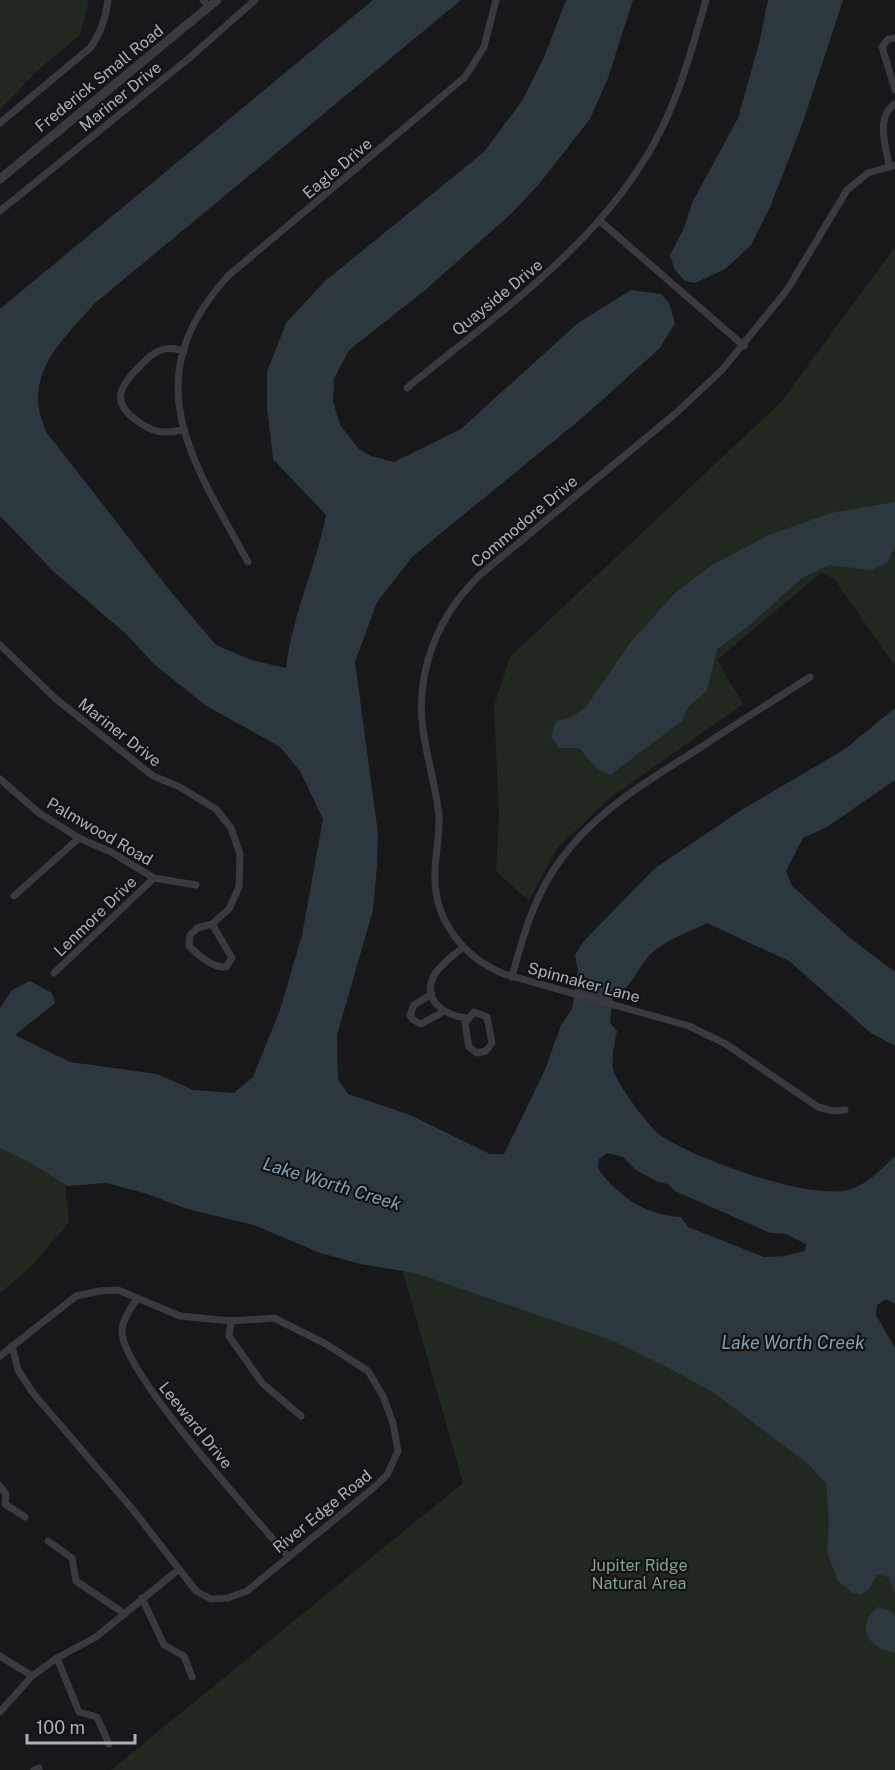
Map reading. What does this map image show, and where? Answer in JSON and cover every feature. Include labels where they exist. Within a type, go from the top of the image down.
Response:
[{"type":"street","points":[[0,123],[90,48],[99,35],[108,0]]},
{"type":"street","name":"Frederick Small Road","points":[[0,179],[206,4],[217,0]]},
{"type":"street","name":"Mariner Drive","points":[[0,211],[188,58],[255,0]]},
{"type":"street","name":"Eagle Drive","points":[[248,562],[195,465],[182,430],[178,388],[184,351],[200,313],[229,275],[465,77],[484,47],[496,0]]},
{"type":"street","name":"Quayside Drive","points":[[407,388],[557,264],[600,221],[633,179],[660,133],[678,90],[706,0]]},
{"type":"street","points":[[895,38],[888,39],[882,47],[895,97]]},
{"type":"street","points":[[892,165],[884,122],[889,108],[895,104]]},
{"type":"street","name":"Commodore Drive","points":[[512,977],[482,963],[463,947],[447,924],[437,896],[435,867],[439,817],[422,720],[423,679],[427,660],[441,624],[463,592],[481,574],[675,414],[744,346],[787,290],[846,190],[863,175],[892,165]]},
{"type":"street","points":[[600,221],[744,346]]},
{"type":"street","points":[[182,430],[165,433],[149,429],[128,414],[122,405],[120,395],[126,380],[154,353],[170,348],[184,351]]},
{"type":"street","name":"Mariner Drive","points":[[0,645],[56,699],[153,776],[178,786],[216,809],[231,828],[240,854],[239,887],[229,909],[212,924],[197,928],[190,935],[189,946],[213,964],[226,967],[232,958],[212,924]]},
{"type":"street","name":"Spinnaker Lane","points":[[810,677],[659,774],[588,828],[564,854],[540,893],[523,935],[512,977],[669,1019],[708,1034],[818,1107],[833,1111],[845,1110]]},
{"type":"street","name":"Palmwood Road","points":[[0,779],[39,813],[79,838],[111,852],[154,878],[196,885]]},
{"type":"street","points":[[14,896],[79,838]]},
{"type":"street","name":"Lenmore Drive","points":[[54,973],[154,878]]},
{"type":"street","points":[[463,947],[437,972],[432,981],[432,994],[443,1012],[466,1018],[479,1011],[487,1017],[492,1043],[486,1051],[477,1053],[469,1047],[466,1018]]},
{"type":"street","points":[[432,994],[414,1005],[411,1009],[412,1019],[422,1024],[443,1012]]},
{"type":"street","name":"River Edge Road","points":[[0,1356],[12,1346],[76,1296],[118,1290],[180,1316],[231,1321],[274,1318],[326,1344],[368,1371],[383,1396],[393,1423],[398,1451],[387,1475],[247,1591],[228,1598],[210,1599],[196,1591],[152,1534],[33,1393],[18,1370],[12,1346]]},
{"type":"street","name":"Leeward Drive","points":[[138,1298],[128,1312],[122,1331],[131,1360],[158,1399],[288,1556]]},
{"type":"street","points":[[231,1321],[229,1336],[256,1375],[301,1416]]},
{"type":"street","points":[[0,1486],[6,1494],[4,1504],[26,1517]]},
{"type":"street","points":[[48,1541],[72,1558],[76,1581],[125,1614]]},
{"type":"street","points":[[0,1712],[32,1676],[57,1658],[96,1637],[178,1570]]},
{"type":"street","points":[[142,1598],[164,1645],[184,1656],[192,1677]]},
{"type":"street","points":[[0,1656],[32,1676]]},
{"type":"street","points":[[57,1658],[79,1712],[97,1717],[109,1744]]},
{"type":"green space","points":[[0,0],[89,0],[80,35],[38,70],[0,109]]},
{"type":"green space","points":[[895,247],[895,666],[835,580],[822,572],[717,660],[743,704],[610,798],[557,848],[529,901],[496,871],[499,816],[494,706],[510,657],[781,402]]},
{"type":"green space","points":[[0,1145],[64,1177],[69,1222],[31,1267],[0,1293]]},
{"type":"green space","name":"Jupiter Ridge Natural Area","points":[[401,1265],[648,1350],[801,1443],[895,1548],[895,1770],[111,1770],[463,1483]]},
{"type":"water","name":"Lake Worth Creek","points":[[373,0],[461,0],[94,304],[57,347],[41,378],[38,395],[40,413],[47,433],[171,592],[216,645],[251,660],[286,668],[293,629],[326,515],[273,459],[267,407],[267,372],[286,323],[325,281],[484,152],[522,101],[545,55],[566,0],[633,0],[608,78],[590,119],[539,184],[512,213],[424,291],[349,350],[334,379],[333,401],[340,425],[359,449],[371,456],[394,462],[461,429],[578,323],[631,290],[661,294],[669,303],[675,323],[660,348],[582,418],[413,556],[377,602],[355,662],[378,834],[377,866],[373,910],[337,1035],[338,1080],[348,1094],[410,1115],[490,1154],[504,1154],[545,1070],[561,1025],[572,1009],[578,970],[575,955],[583,942],[654,869],[740,811],[845,749],[895,708],[895,780],[827,827],[803,838],[786,871],[792,886],[850,938],[895,972],[895,1046],[871,1033],[789,961],[707,923],[665,943],[647,958],[626,988],[613,996],[610,1023],[617,1031],[613,1057],[614,1072],[627,1096],[660,1135],[698,1155],[779,1183],[829,1191],[847,1190],[861,1185],[895,1156],[895,1304],[886,1299],[877,1305],[876,1315],[895,1348],[895,1593],[888,1577],[877,1574],[869,1589],[861,1595],[851,1592],[838,1581],[827,1552],[829,1520],[826,1483],[808,1464],[713,1392],[663,1365],[611,1340],[415,1273],[361,1264],[320,1253],[254,1225],[187,1209],[147,1194],[107,1183],[67,1186],[31,1163],[0,1148],[0,1008],[12,990],[30,981],[52,993],[55,1003],[15,1035],[70,1062],[157,1074],[193,1090],[234,1093],[253,1077],[280,1010],[302,935],[323,819],[300,771],[280,747],[205,705],[154,664],[125,633],[54,572],[0,516],[0,309]],"holes":[[[607,1153],[623,1157],[636,1170],[658,1182],[668,1184],[675,1191],[770,1233],[786,1234],[806,1244],[805,1251],[784,1256],[764,1257],[688,1227],[681,1217],[657,1213],[634,1203],[623,1196],[598,1168],[599,1159]]]},
{"type":"water","points":[[768,0],[843,0],[802,125],[770,207],[751,245],[725,269],[695,283],[685,281],[675,270],[670,255],[684,228],[692,203],[738,118],[760,40]]},
{"type":"water","points":[[895,502],[895,547],[887,563],[872,570],[829,565],[802,578],[747,627],[717,649],[707,690],[689,706],[682,721],[610,775],[596,768],[579,748],[559,748],[551,736],[556,721],[570,718],[586,707],[630,643],[675,593],[712,565],[769,535],[831,513]]},
{"type":"water","points":[[878,1607],[891,1611],[895,1617],[895,1652],[878,1647],[868,1636],[867,1621]]}]
